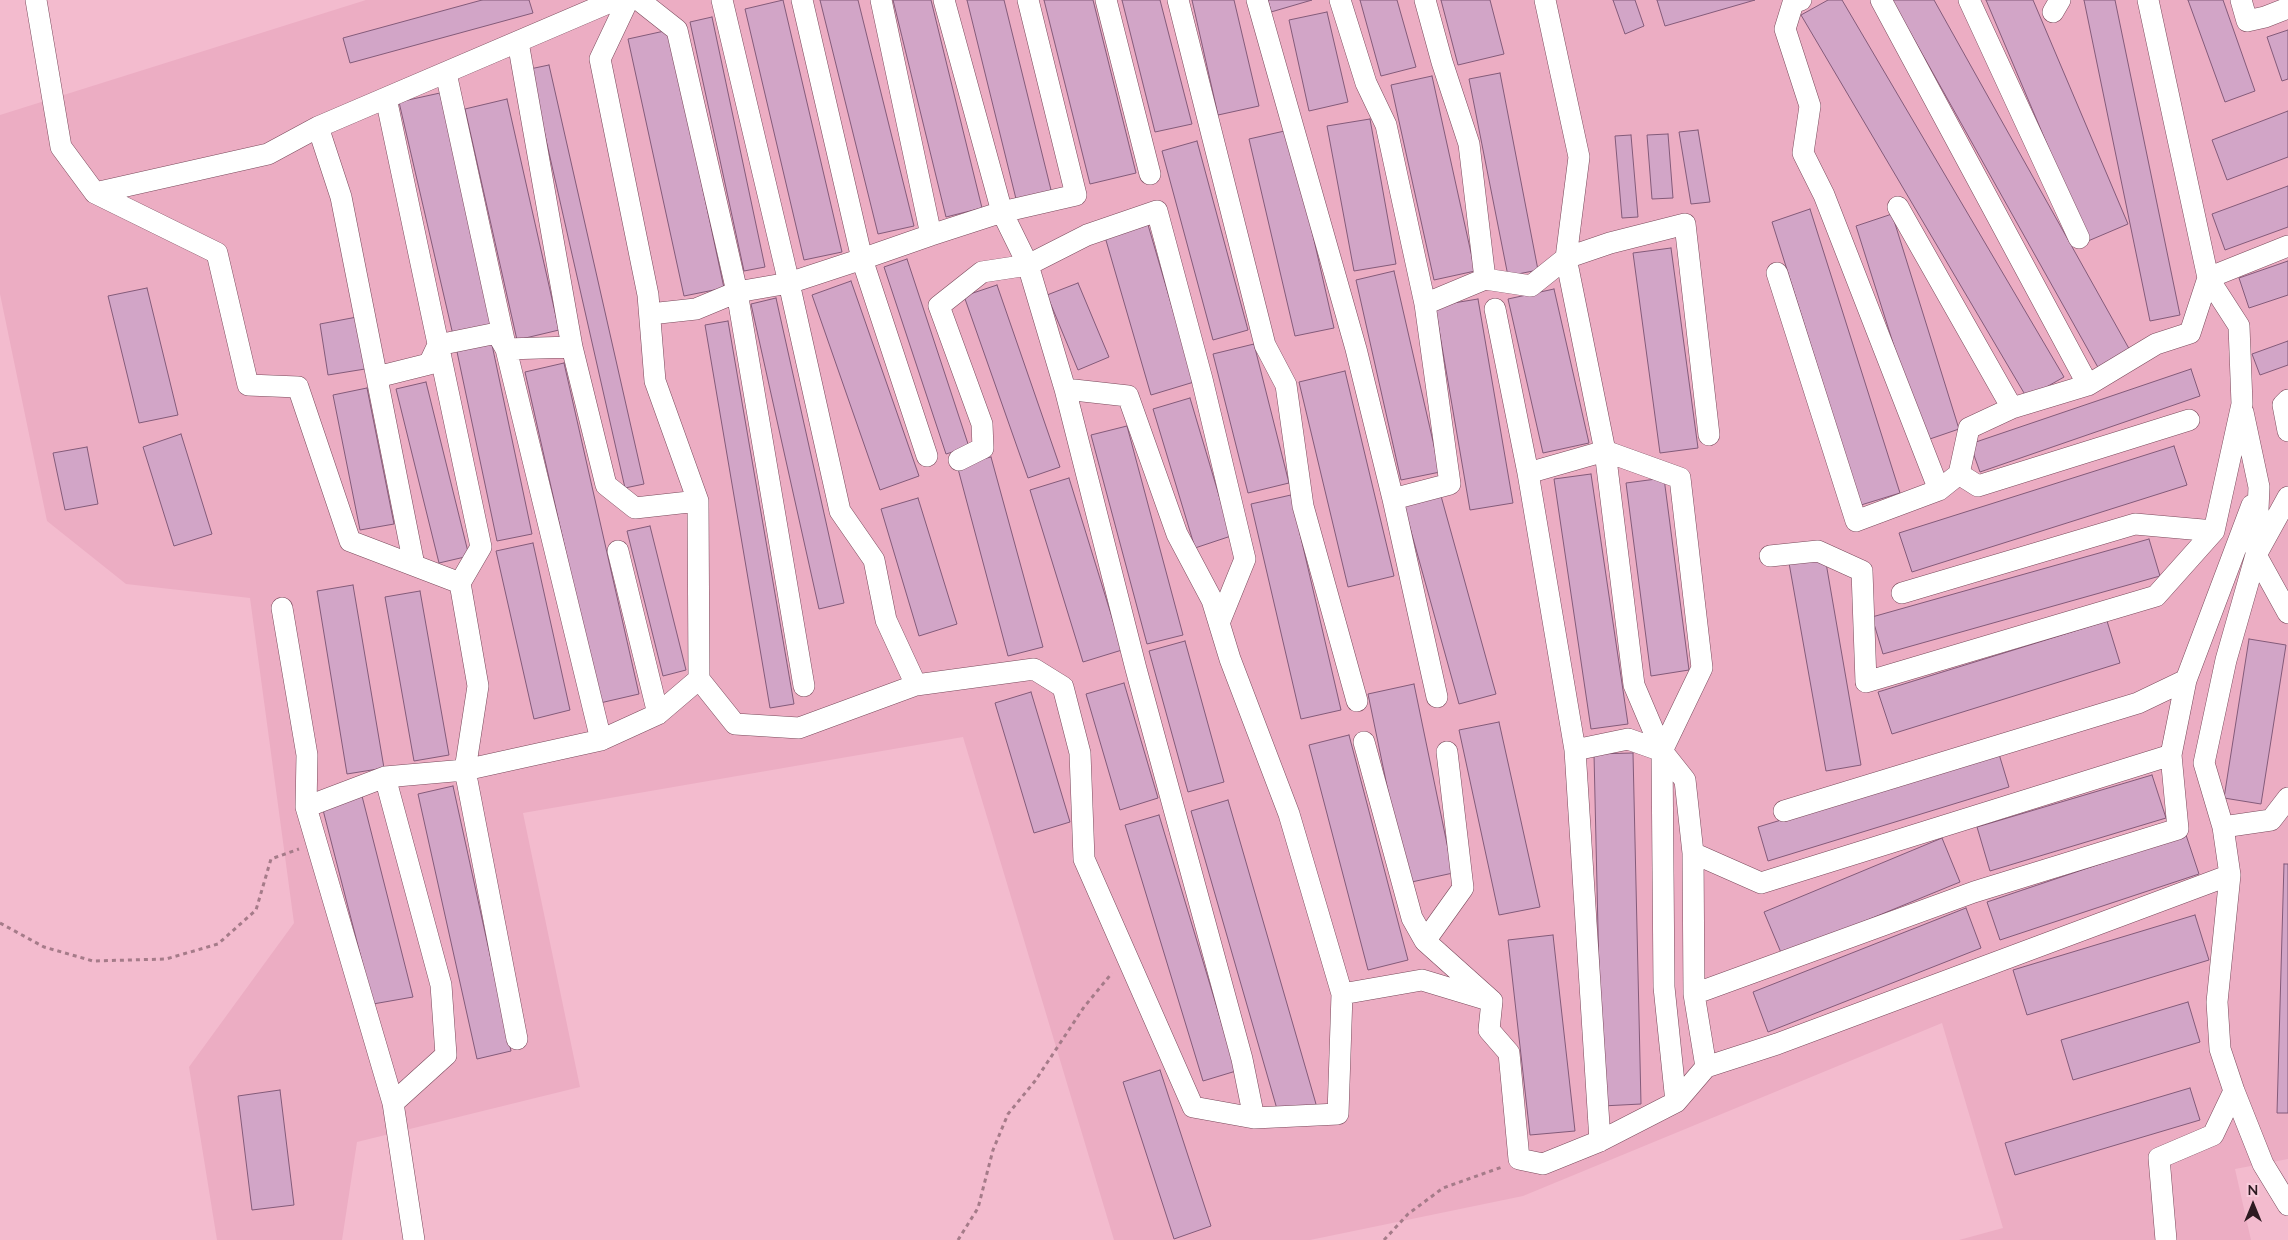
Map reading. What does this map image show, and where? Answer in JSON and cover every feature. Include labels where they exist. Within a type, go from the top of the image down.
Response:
[{"type":"lane","points":[[36,0],[60,147],[94,193],[217,253],[248,385],[298,387],[350,541],[460,583]]},
{"type":"lane","points":[[94,193],[268,154],[318,128],[615,0]]},
{"type":"lane","points":[[628,0],[600,59],[648,295],[655,381],[698,501],[700,678],[735,724],[799,728],[916,685],[1034,669],[1063,687],[1080,754],[1084,859],[1193,1107],[1254,1118],[1338,1114],[1342,994],[1289,814],[1230,659],[1212,600],[1177,534],[1128,396],[1065,390]]},
{"type":"lane","points":[[639,0],[677,30],[737,292],[804,686]]},
{"type":"lane","points":[[722,0],[789,283],[840,511],[874,560],[886,620],[916,685]]},
{"type":"lane","points":[[802,0],[862,259],[927,456]]},
{"type":"lane","points":[[881,0],[931,235]]},
{"type":"lane","points":[[944,0],[1002,212],[1028,265],[1065,390],[1136,669],[1242,1058],[1254,1118]]},
{"type":"lane","points":[[650,314],[696,309],[737,292],[789,283],[1002,212],[1076,195],[1028,0]]},
{"type":"lane","points":[[1106,0],[1150,174]]},
{"type":"lane","points":[[1178,0],[1265,346],[1286,385],[1304,506],[1357,701]]},
{"type":"lane","points":[[1258,0],[1356,349],[1393,499],[1437,697]]},
{"type":"lane","points":[[1340,0],[1366,83],[1386,126],[1425,304],[1450,484],[1393,499]]},
{"type":"lane","points":[[1425,0],[1442,62],[1469,144],[1485,279]]},
{"type":"lane","points":[[1545,0],[1579,157],[1566,258],[1605,451],[1634,685],[1662,751],[1685,780],[1693,852],[1694,994],[1706,1067]]},
{"type":"lane","points":[[1801,0],[1793,3],[1785,29],[1810,106],[1803,153],[1824,195],[1939,490]]},
{"type":"lane","points":[[1881,0],[2088,385]]},
{"type":"lane","points":[[1969,0],[2080,238]]},
{"type":"lane","points":[[2148,0],[2208,278],[2239,326],[2242,404],[2259,487],[2256,555],[2288,613]]},
{"type":"lane","points":[[2241,0],[2247,20],[2265,17],[2288,8]]},
{"type":"lane","points":[[518,42],[572,347],[606,485],[636,508],[698,501]]},
{"type":"lane","points":[[446,73],[506,349],[601,740]]},
{"type":"lane","points":[[386,98],[481,546],[460,583],[478,686],[466,770],[517,1039]]},
{"type":"lane","points":[[318,128],[342,196],[414,566]]},
{"type":"lane","points":[[1898,207],[2012,408]]},
{"type":"lane","points":[[959,460],[984,448],[982,424],[940,306],[982,272],[1028,265],[1087,235],[1157,210],[1202,379],[1244,559],[1219,623]]},
{"type":"lane","points":[[1425,304],[1485,279],[1530,286],[1566,258],[1610,243],[1685,224],[1708,435]]},
{"type":"lane","points":[[2208,278],[2288,246]]},
{"type":"lane","points":[[1778,274],[1856,521],[1939,490],[1959,474],[1968,428],[2012,408],[2088,385],[2156,344],[2190,333],[2208,278]]},
{"type":"lane","points":[[1494,309],[1528,473],[1575,750],[1600,1141]]},
{"type":"lane","points":[[438,346],[497,333],[506,349]]},
{"type":"lane","points":[[377,377],[429,364],[438,346]]},
{"type":"lane","points":[[506,349],[572,347]]},
{"type":"lane","points":[[2288,400],[2283,405],[2288,431]]},
{"type":"lane","points":[[1770,556],[1818,551],[1862,571],[1866,682],[2156,596],[2214,531],[2242,404]]},
{"type":"lane","points":[[1959,474],[1978,486],[2189,420]]},
{"type":"lane","points":[[1528,473],[1605,451],[1680,478],[1702,668],[1662,751],[1664,987],[1676,1102]]},
{"type":"lane","points":[[1694,994],[1974,892],[2178,829],[2171,755],[2186,680],[2259,487]]},
{"type":"lane","points":[[2288,497],[2256,555],[2226,660],[2204,763],[2223,828],[2230,875],[2217,1002],[2220,1049],[2234,1091],[2263,1164],[2288,1204]]},
{"type":"lane","points":[[1902,593],[2135,524],[2214,531]]},
{"type":"lane","points":[[618,551],[658,714]]},
{"type":"lane","points":[[282,608],[307,755],[306,807],[393,1103],[414,1240]]},
{"type":"lane","points":[[306,807],[385,777],[466,770],[601,740],[658,714],[700,678]]},
{"type":"lane","points":[[1784,811],[2138,703],[2186,680]]},
{"type":"lane","points":[[1575,750],[1628,739],[1662,751]]},
{"type":"lane","points":[[1364,742],[1412,918],[1425,941],[1492,1002]]},
{"type":"lane","points":[[1425,941],[1463,888],[1447,752]]},
{"type":"lane","points":[[1693,852],[1761,882],[2171,755]]},
{"type":"lane","points":[[385,777],[441,984],[446,1055],[393,1103]]},
{"type":"lane","points":[[2223,828],[2271,820],[2288,798]]},
{"type":"lane","points":[[1492,1002],[1489,1030],[1509,1053],[1520,1159],[1543,1164],[1600,1141],[1676,1102],[1706,1067],[1778,1044],[2230,875]]},
{"type":"lane","points":[[1342,994],[1422,980],[1492,1002]]},
{"type":"lane","points":[[2166,1240],[2159,1158],[2214,1136],[2234,1091]]},
{"type":"path","points":[[0,923],[44,947],[94,961],[166,959],[218,944],[256,910],[271,859],[316,843]]},
{"type":"path","points":[[958,1240],[978,1208],[993,1150],[1008,1114],[1035,1081],[1084,1007],[1126,955]]},
{"type":"path","points":[[1384,1240],[1408,1214],[1442,1188],[1507,1166],[1520,1159]]},
{"type":"shaded area","points":[[366,0],[2288,0],[2288,1159],[2235,1169],[2251,1240],[1959,1240],[2003,1228],[1942,1023],[1523,1196],[1310,1240],[1114,1240],[963,737],[523,813],[580,1087],[357,1142],[342,1240],[217,1240],[189,1067],[294,923],[250,598],[126,584],[47,521],[0,294],[0,115]]},
{"type":"building","points":[[482,0],[529,0],[533,13],[350,63],[343,38]]},
{"type":"building","points":[[783,0],[842,252],[804,260],[745,9]]},
{"type":"building","points":[[820,0],[858,0],[914,226],[878,234]]},
{"type":"building","points":[[893,0],[931,0],[982,208],[946,217]]},
{"type":"building","points":[[967,0],[1004,0],[1053,198],[1018,207]]},
{"type":"building","points":[[1044,0],[1093,0],[1136,173],[1090,184]]},
{"type":"building","points":[[1122,0],[1160,0],[1192,124],[1155,132]]},
{"type":"building","points":[[1192,0],[1234,0],[1259,106],[1218,115]]},
{"type":"building","points":[[1268,0],[1312,0],[1271,12]]},
{"type":"building","points":[[1360,0],[1397,0],[1416,67],[1381,76]]},
{"type":"building","points":[[1441,0],[1490,0],[1504,54],[1458,65]]},
{"type":"building","points":[[1613,0],[1635,0],[1644,26],[1625,34]]},
{"type":"building","points":[[1657,0],[1755,0],[1665,26]]},
{"type":"building","points":[[1828,0],[1842,0],[2064,377],[2027,398],[1801,15]]},
{"type":"building","points":[[1892,0],[1934,0],[2132,354],[2100,371]]},
{"type":"building","points":[[1986,0],[2033,0],[2128,224],[2088,241]]},
{"type":"building","points":[[2084,0],[2115,0],[2180,315],[2150,321]]},
{"type":"building","points":[[2188,0],[2223,0],[2255,91],[2225,102]]},
{"type":"building","points":[[1327,12],[1348,102],[1309,111],[1289,20]]},
{"type":"building","points":[[712,17],[765,267],[744,271],[690,22]]},
{"type":"building","points":[[669,30],[724,288],[684,296],[628,39]]},
{"type":"building","points":[[2288,30],[2288,79],[2282,81],[2267,37]]},
{"type":"building","points":[[549,65],[644,484],[625,488],[530,69]]},
{"type":"building","points":[[1500,73],[1538,270],[1508,276],[1469,79]]},
{"type":"building","points":[[1432,76],[1475,271],[1434,280],[1391,85]]},
{"type":"building","points":[[440,93],[494,325],[453,335],[399,102]]},
{"type":"building","points":[[507,99],[559,330],[517,340],[465,109]]},
{"type":"building","points":[[2288,111],[2288,157],[2227,180],[2212,140]]},
{"type":"building","points":[[1370,119],[1396,264],[1354,271],[1327,126]]},
{"type":"building","points":[[1289,130],[1334,328],[1295,336],[1249,139]]},
{"type":"building","points":[[1698,130],[1710,202],[1691,204],[1679,132]]},
{"type":"building","points":[[1668,134],[1673,198],[1652,199],[1647,135]]},
{"type":"building","points":[[1631,135],[1638,217],[1622,218],[1615,136]]},
{"type":"building","points":[[1197,141],[1248,330],[1213,340],[1162,151]]},
{"type":"building","points":[[2288,186],[2288,227],[2225,250],[2212,214]]},
{"type":"building","points":[[1810,209],[1900,493],[1861,505],[1772,222]]},
{"type":"building","points":[[1892,214],[1959,429],[1924,441],[1856,226]]},
{"type":"building","points":[[1146,218],[1194,382],[1151,395],[1103,230]]},
{"type":"building","points":[[1671,248],[1698,448],[1660,453],[1633,253]]},
{"type":"building","points":[[907,259],[969,447],[946,454],[884,267]]},
{"type":"building","points":[[2288,261],[2288,295],[2249,308],[2239,278]]},
{"type":"building","points":[[1394,271],[1440,472],[1401,480],[1356,280]]},
{"type":"building","points":[[851,281],[919,476],[880,490],[812,295]]},
{"type":"building","points":[[1078,283],[1109,357],[1078,370],[1047,295]]},
{"type":"building","points":[[997,285],[1060,467],[1028,478],[964,296]]},
{"type":"building","points":[[147,288],[178,415],[139,423],[108,296]]},
{"type":"building","points":[[1554,289],[1589,443],[1543,453],[1508,299]]},
{"type":"building","points":[[776,298],[844,603],[819,609],[751,304]]},
{"type":"building","points":[[1478,299],[1513,503],[1470,510],[1435,306]]},
{"type":"building","points":[[357,317],[365,369],[328,375],[320,324]]},
{"type":"building","points":[[728,321],[794,704],[770,708],[705,325]]},
{"type":"building","points":[[491,340],[532,534],[497,541],[456,347]]},
{"type":"building","points":[[2288,341],[2288,365],[2260,375],[2252,354]]},
{"type":"building","points":[[1254,344],[1289,483],[1248,493],[1213,354]]},
{"type":"building","points":[[564,363],[639,694],[600,703],[525,372]]},
{"type":"building","points":[[2191,369],[2200,396],[1980,472],[1970,444]]},
{"type":"building","points":[[1345,371],[1394,576],[1348,587],[1299,382]]},
{"type":"building","points":[[426,382],[469,556],[439,563],[396,389]]},
{"type":"building","points":[[367,388],[394,524],[360,530],[333,395]]},
{"type":"building","points":[[1190,398],[1231,536],[1195,548],[1153,409]]},
{"type":"building","points":[[1127,426],[1183,635],[1147,644],[1091,435]]},
{"type":"building","points":[[181,434],[212,534],[174,546],[143,447]]},
{"type":"building","points":[[2174,446],[2187,485],[1912,572],[1899,533]]},
{"type":"building","points":[[87,447],[98,504],[65,510],[53,453]]},
{"type":"building","points":[[991,457],[1043,647],[1008,656],[957,465]]},
{"type":"building","points":[[1591,474],[1628,724],[1591,729],[1554,479]]},
{"type":"building","points":[[1069,478],[1122,650],[1083,662],[1030,490]]},
{"type":"building","points":[[1664,478],[1689,670],[1651,676],[1626,483]]},
{"type":"building","points":[[1291,495],[1341,710],[1301,719],[1251,504]]},
{"type":"building","points":[[1441,496],[1496,694],[1459,704],[1404,506]]},
{"type":"building","points":[[918,498],[957,624],[919,636],[881,509]]},
{"type":"building","points":[[650,526],[686,670],[663,676],[627,531]]},
{"type":"building","points":[[2149,539],[2160,576],[1883,654],[1872,617]]},
{"type":"building","points":[[533,543],[570,710],[534,719],[496,551]]},
{"type":"building","points":[[1825,557],[1861,765],[1826,771],[1789,563]]},
{"type":"building","points":[[353,585],[384,768],[347,774],[317,591]]},
{"type":"building","points":[[420,591],[449,755],[414,761],[385,597]]},
{"type":"building","points":[[2107,621],[2120,663],[1892,734],[1878,692]]},
{"type":"building","points":[[2249,639],[2286,645],[2261,804],[2224,798]]},
{"type":"building","points":[[1185,641],[1224,782],[1188,792],[1149,651]]},
{"type":"building","points":[[1124,683],[1158,798],[1120,810],[1086,694]]},
{"type":"building","points":[[1414,684],[1453,873],[1407,883],[1368,694]]},
{"type":"building","points":[[1031,692],[1070,822],[1034,833],[995,703]]},
{"type":"building","points":[[1499,722],[1540,907],[1499,915],[1459,730]]},
{"type":"building","points":[[1349,735],[1408,960],[1368,970],[1309,745]]},
{"type":"building","points":[[1633,753],[1641,1104],[1602,1106],[1594,754]]},
{"type":"building","points":[[1999,754],[2009,787],[1768,861],[1758,827]]},
{"type":"building","points":[[2152,775],[2166,818],[1990,871],[1977,827]]},
{"type":"building","points":[[453,786],[511,1051],[477,1059],[418,794]]},
{"type":"building","points":[[362,796],[413,997],[373,1004],[322,806]]},
{"type":"building","points":[[1228,800],[1316,1104],[1279,1116],[1191,811]]},
{"type":"building","points":[[1159,815],[1236,1071],[1203,1081],[1125,825]]},
{"type":"building","points":[[2186,835],[2199,874],[2000,940],[1987,902]]},
{"type":"building","points":[[1942,838],[1960,882],[1782,955],[1764,912]]},
{"type":"building","points":[[2284,864],[2288,864],[2288,1113],[2277,1113]]},
{"type":"building","points":[[1966,908],[1981,948],[1768,1032],[1753,992]]},
{"type":"building","points":[[2195,915],[2209,960],[2027,1015],[2013,970]]},
{"type":"building","points":[[1553,935],[1575,1131],[1530,1135],[1508,940]]},
{"type":"building","points":[[2188,1002],[2200,1042],[2073,1080],[2061,1040]]},
{"type":"building","points":[[1160,1070],[1211,1226],[1174,1239],[1123,1082]]},
{"type":"building","points":[[2190,1088],[2200,1120],[2015,1175],[2005,1143]]},
{"type":"building","points":[[280,1090],[294,1205],[252,1210],[238,1096]]}]
